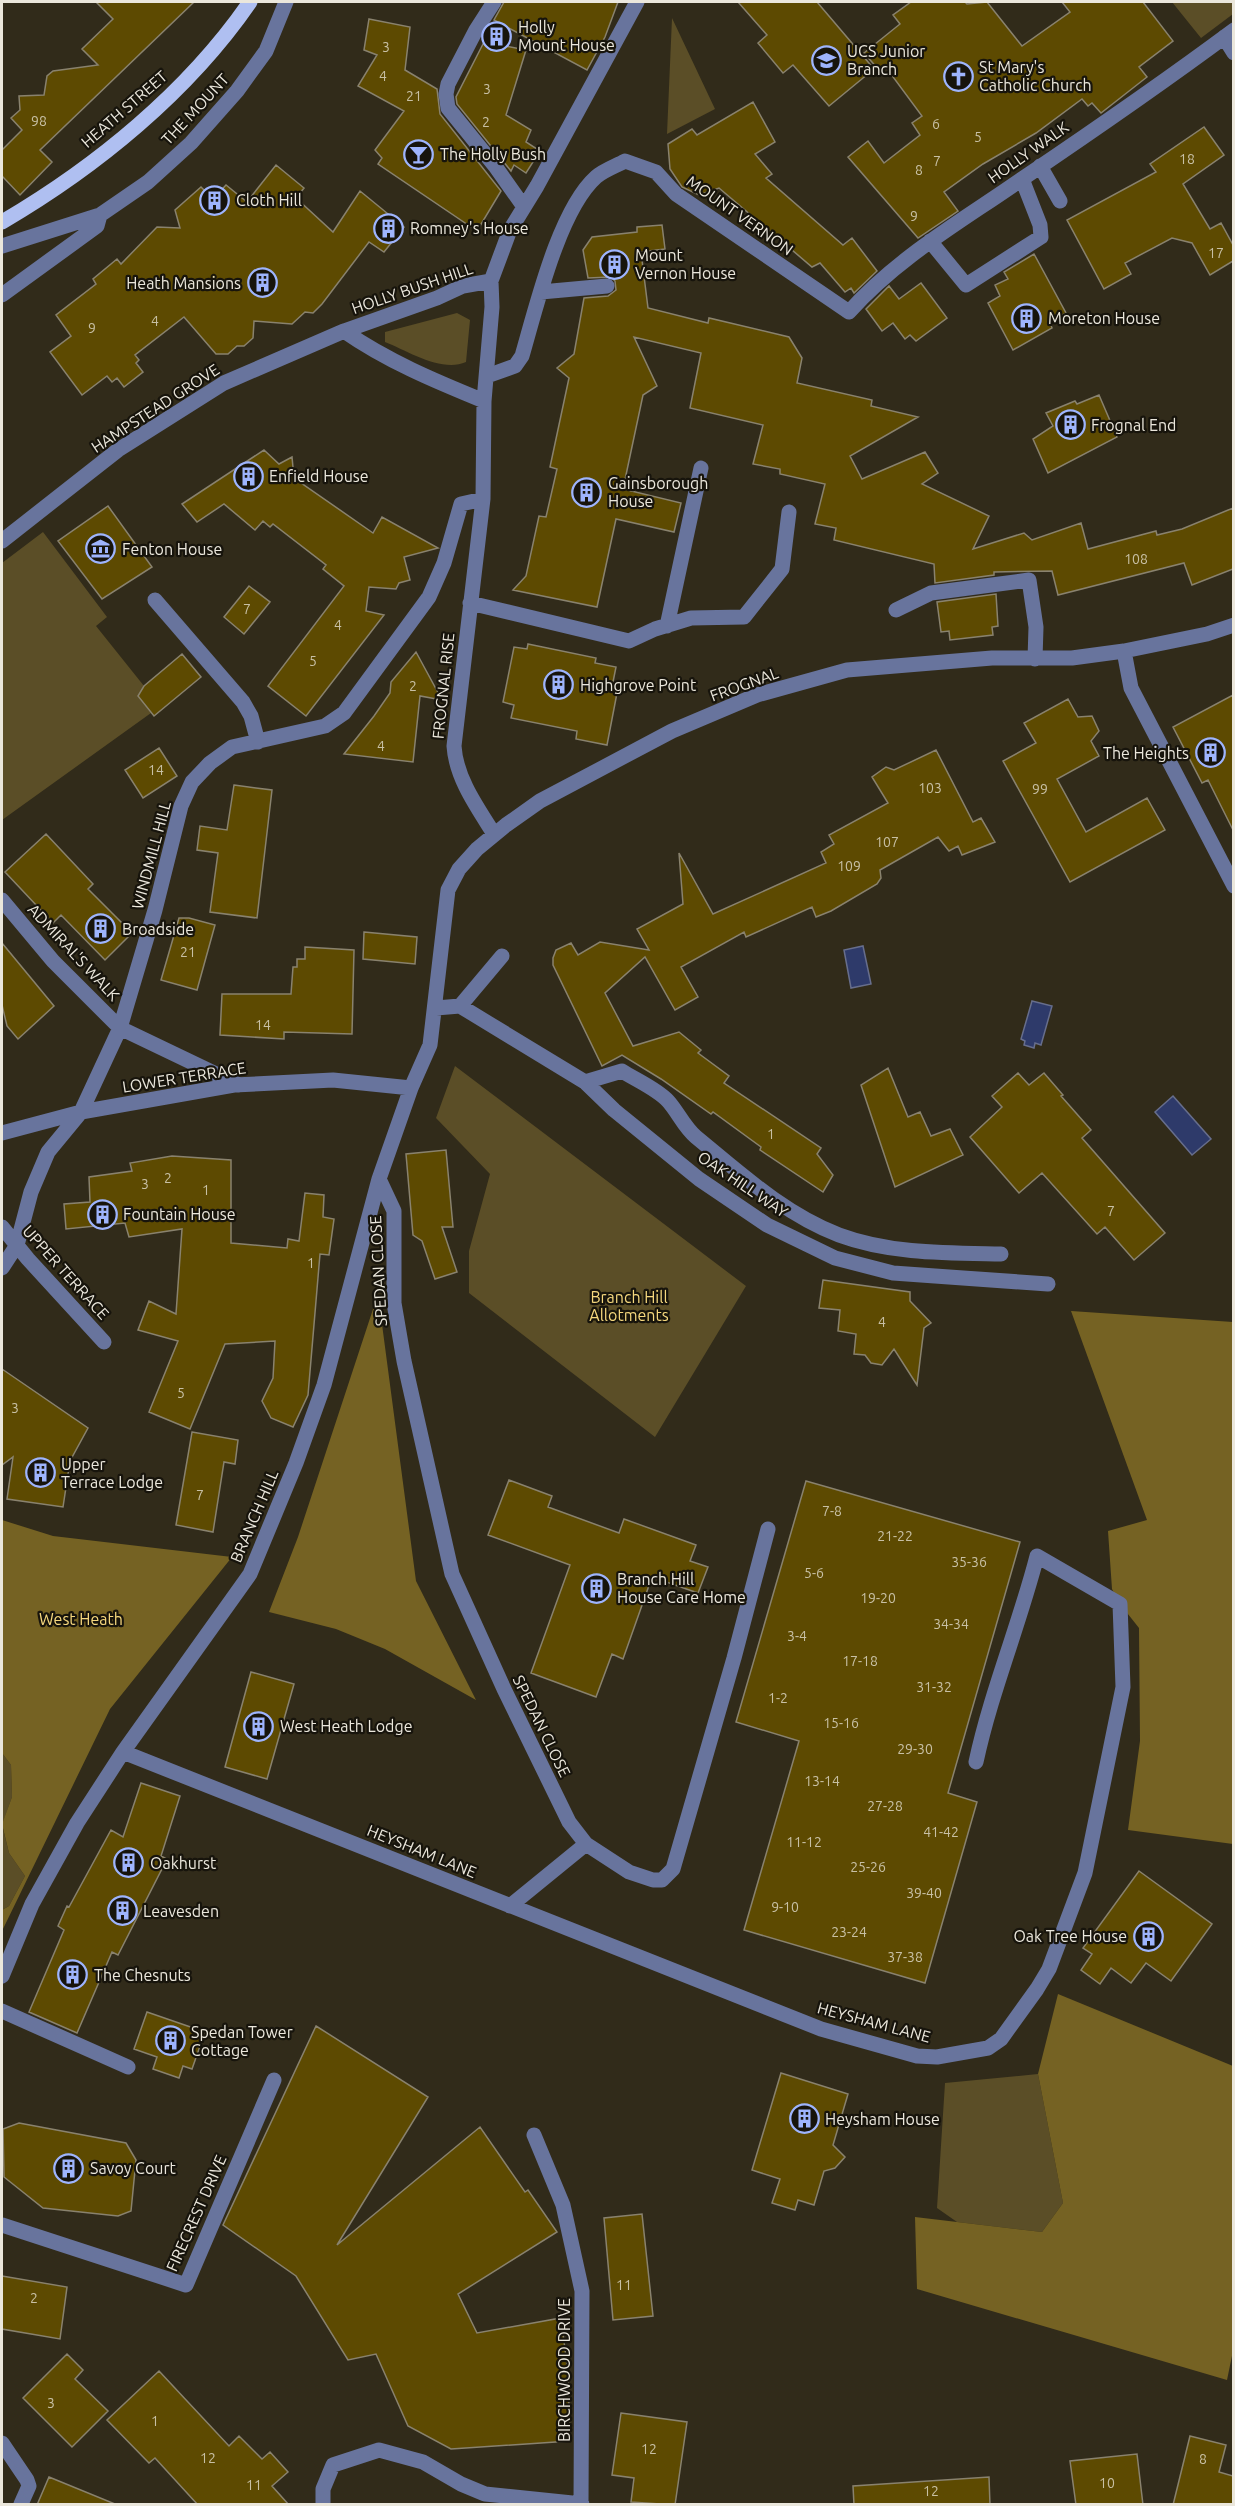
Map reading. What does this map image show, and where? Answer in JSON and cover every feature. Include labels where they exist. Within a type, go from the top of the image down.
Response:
[{"type":"main road","name":"HEATH STREET","points":[[2,222],[65,180],[143,118],[196,69],[250,2]]},
{"type":"street","name":"THE MOUNT","points":[[2,246],[100,215],[148,182],[191,143],[224,107],[266,51],[286,2]]},
{"type":"street","points":[[494,2],[452,75],[446,94],[448,108],[495,166],[524,207]]},
{"type":"street","name":"HOLLY BUSH HILL","points":[[484,401],[492,307],[491,280],[510,230],[637,2]]},
{"type":"street","points":[[1228,34],[1233,52]]},
{"type":"street","name":"HOLLY WALK","points":[[849,312],[864,295],[930,241],[1167,79],[1228,34]]},
{"type":"street","name":"MOUNT VERNON","points":[[487,376],[515,366],[522,356],[566,221],[580,197],[597,176],[625,161],[656,172],[676,194],[849,312]]},
{"type":"street","points":[[1040,166],[1060,201]]},
{"type":"street","points":[[930,241],[966,285],[1041,237],[1040,225],[1022,179]]},
{"type":"street","name":"THE MOUNT","points":[[2,295],[97,226],[100,215]]},
{"type":"street","name":"HOLLY BUSH HILL","points":[[344,331],[437,298],[463,286],[491,280]]},
{"type":"street","points":[[541,292],[608,286]]},
{"type":"street","points":[[344,331],[364,345],[423,376],[484,401]]},
{"type":"street","name":"HAMPSTEAD GROVE","points":[[2,542],[118,450],[224,383],[344,331]]},
{"type":"street","name":"FROGNAL RISE","points":[[484,401],[483,499],[454,746],[459,772],[494,834]]},
{"type":"street","points":[[667,626],[702,468]]},
{"type":"street","name":"WINDMILL HILL","points":[[2,1268],[17,1245],[31,1192],[48,1152],[81,1112],[120,1028],[155,910],[182,806],[192,782],[210,763],[232,747],[325,726],[344,713],[429,597],[444,563],[461,504],[483,499]]},
{"type":"street","points":[[470,603],[629,641],[691,618],[744,617],[782,569],[789,512]]},
{"type":"street","points":[[896,610],[931,593],[1029,580],[1036,627],[1035,659]]},
{"type":"street","points":[[155,600],[243,702],[251,716],[258,742]]},
{"type":"street","name":"FROGNAL","points":[[494,834],[540,801],[672,731],[757,695],[847,670],[992,658],[1072,658],[1124,651],[1207,634],[1233,625]]},
{"type":"street","points":[[1124,651],[1131,688],[1233,886]]},
{"type":"street","points":[[411,1088],[430,1045],[448,890],[459,869],[494,834]]},
{"type":"street","name":"ADMIRAL'S WALK","points":[[2,900],[53,962],[120,1028],[240,1085]]},
{"type":"street","points":[[436,1008],[460,1006],[502,956]]},
{"type":"street","name":"OAK HILL WAY","points":[[460,1006],[585,1082],[615,1110],[699,1179],[767,1225],[835,1258],[893,1273],[1048,1284]]},
{"type":"street","name":"OAK HILL WAY","points":[[585,1082],[622,1071],[667,1100],[691,1132],[762,1191],[797,1214],[839,1235],[893,1248],[940,1253],[1001,1254]]},
{"type":"street","name":"LOWER TERRACE","points":[[2,1133],[81,1112],[240,1085],[333,1080],[411,1088]]},
{"type":"street","name":"BRANCH HILL","points":[[2,1976],[32,1904],[77,1823],[123,1752],[250,1574],[296,1463],[324,1385],[379,1179],[411,1088]]},
{"type":"street","name":"SPEDAN CLOSE","points":[[379,1179],[394,1211],[396,1315],[404,1361],[452,1574],[504,1689],[564,1812],[586,1844],[630,1872],[653,1880],[662,1880],[673,1869],[734,1658],[768,1528]]},
{"type":"street","name":"UPPER TERRACE","points":[[2,1227],[104,1342]]},
{"type":"street","name":"HEYSHAM LANE","points":[[123,1752],[821,2029],[917,2056],[937,2057],[988,2048],[1001,2039],[1048,1970],[1085,1873],[1123,1688],[1120,1604],[1037,1556],[1024,1606],[983,1731],[976,1762]]},
{"type":"street","points":[[510,1906],[586,1844]]},
{"type":"street","points":[[2,2011],[128,2067]]},
{"type":"street","name":"FIRECREST DRIVE","points":[[3,2229],[186,2285],[274,2080]]},
{"type":"street","name":"BIRCHWOOD DRIVE","points":[[534,2135],[563,2205],[582,2291],[582,2504]]},
{"type":"street","points":[[2,2443],[29,2486],[21,2505]]},
{"type":"street","points":[[323,2505],[323,2489],[333,2465],[379,2450],[423,2462],[461,2484],[485,2494],[582,2504]]},
{"type":"green space","points":[[1172,2],[1233,2],[1233,14],[1201,38]]},
{"type":"green space","points":[[672,18],[715,109],[667,134]]},
{"type":"green space","points":[[457,313],[470,320],[466,362],[457,365],[436,363],[385,342],[385,332]]},
{"type":"green space","points":[[43,532],[107,617],[96,626],[144,686],[138,696],[151,713],[2,820],[2,563]]},
{"type":"green space","name":"Branch Hill Allotments","points":[[455,1066],[746,1286],[655,1437],[469,1293],[469,1251],[490,1174],[436,1118]]},
{"type":"green space","points":[[378,1294],[416,1581],[476,1700],[385,1649],[336,1629],[269,1612],[298,1537]]},
{"type":"green space","points":[[1071,1311],[1233,1322],[1233,1844],[1128,1830],[1140,1741],[1139,1628],[1120,1604],[1112,1589],[1108,1531],[1147,1520]]},
{"type":"green space","name":"West Heath","points":[[2,1520],[53,1536],[232,1557],[110,1709],[2,1931],[2,1910],[9,1906],[25,1876],[9,1853],[2,1824],[12,1797],[11,1765],[2,1753]]},
{"type":"green space","points":[[2,1753],[11,1765],[12,1797],[2,1825]]},
{"type":"green space","points":[[2,1825],[9,1853],[25,1876],[9,1906],[2,1910]]},
{"type":"green space","points":[[1058,1994],[1233,2066],[1234,2346],[1227,2380],[917,2289],[915,2217],[1042,2232],[1063,2203],[1038,2074]]},
{"type":"green space","points":[[1038,2074],[1063,2203],[1042,2232],[957,2222],[937,2208],[945,2083]]},
{"type":"water","points":[[863,946],[871,984],[851,988],[844,950]]},
{"type":"water","points":[[1032,1001],[1052,1006],[1041,1045],[1035,1043],[1034,1048],[1024,1045],[1025,1041],[1021,1039]]},
{"type":"water","points":[[1173,1096],[1211,1139],[1192,1155],[1155,1112]]},
{"type":"building","points":[[96,2],[194,2],[40,150],[52,162],[20,195],[2,176],[2,150],[22,130],[11,118],[20,110],[19,96],[44,95],[47,76],[53,71],[98,65],[82,49],[113,19]]},
{"type":"building","points":[[504,2],[618,2],[605,37],[587,70],[494,20]]},
{"type":"building","points":[[738,2],[817,2],[874,69],[829,106],[793,65],[783,73],[758,43],[767,35]]},
{"type":"building","points":[[911,2],[965,2],[967,4],[987,2],[1022,46],[1070,12],[1062,2],[1143,2],[1173,41],[1139,67],[1147,77],[1101,113],[1092,103],[1088,106],[1082,99],[1036,133],[983,164],[944,192],[958,211],[918,238],[848,157],[868,141],[884,163],[920,135],[912,123],[922,116],[885,66],[879,70],[864,53],[900,24],[893,15]]},
{"type":"building","points":[[369,19],[410,27],[405,70],[437,89],[440,114],[501,191],[477,231],[378,164],[382,158],[375,150],[404,111],[358,86],[377,55],[364,50]]},
{"type":"building","points":[[484,42],[526,50],[506,115],[531,130],[526,142],[540,151],[526,173],[514,165],[511,171],[457,104],[456,97]]},
{"type":"building","points":[[753,102],[775,142],[755,154],[772,174],[766,178],[843,245],[852,238],[877,271],[854,293],[851,288],[845,292],[820,263],[812,267],[719,188],[699,195],[682,187],[670,169],[668,144],[692,129],[697,135]]},
{"type":"building","points":[[1204,127],[1224,155],[1183,184],[1210,229],[1221,223],[1233,245],[1233,261],[1210,275],[1192,243],[1172,238],[1125,263],[1131,274],[1104,289],[1067,220],[1156,172],[1150,164]]},
{"type":"building","points":[[276,165],[304,188],[296,198],[333,232],[360,191],[404,227],[384,252],[369,242],[322,304],[313,313],[305,312],[292,324],[254,321],[253,338],[244,346],[237,346],[228,354],[216,354],[184,317],[135,355],[139,360],[136,363],[143,372],[124,387],[117,378],[112,382],[107,376],[82,395],[50,352],[71,336],[56,315],[96,284],[93,279],[117,259],[121,264],[157,227],[180,228],[175,210],[201,187],[213,199],[226,185],[247,202]]},
{"type":"building","points":[[662,225],[665,249],[641,252],[648,308],[708,323],[709,318],[789,337],[802,358],[797,383],[872,400],[871,406],[918,417],[850,456],[862,479],[925,452],[938,473],[922,484],[989,516],[973,549],[1024,533],[1032,540],[1081,523],[1088,549],[1156,531],[1157,535],[1182,529],[1233,508],[1233,569],[1192,585],[1184,563],[1058,595],[1052,571],[994,572],[994,575],[935,583],[934,564],[834,540],[836,528],[815,524],[825,484],[780,474],[780,469],[753,464],[763,425],[690,408],[701,353],[634,337],[657,386],[643,395],[623,489],[681,503],[674,532],[616,519],[597,607],[513,590],[526,576],[539,516],[546,517],[557,469],[550,467],[569,378],[557,368],[574,354],[584,298],[608,296],[616,290],[615,281],[611,277],[588,278],[583,250],[592,237],[637,232],[637,227]]},
{"type":"building","name":"Moreton House","points":[[1034,254],[1066,313],[1050,323],[1052,328],[1013,350],[988,303],[1000,296],[995,285],[1008,279],[1004,272]]},
{"type":"building","points":[[921,283],[947,318],[916,341],[910,335],[905,339],[893,323],[882,331],[866,309],[889,286],[899,299]]},
{"type":"building","name":"Frognal End","points":[[1099,395],[1117,437],[1048,473],[1033,439],[1053,426],[1046,413],[1075,401],[1077,404]]},
{"type":"building","points":[[264,450],[279,464],[292,457],[294,478],[373,533],[382,517],[438,548],[404,557],[410,580],[399,583],[396,589],[369,587],[366,611],[384,615],[306,716],[268,686],[344,586],[323,569],[326,565],[273,524],[270,527],[263,521],[255,530],[224,504],[197,522],[182,504]]},
{"type":"building","name":"Fenton House","points":[[108,506],[152,567],[102,599],[58,541]]},
{"type":"building","points":[[249,586],[270,602],[244,634],[224,617]]},
{"type":"building","points":[[996,594],[998,626],[992,627],[993,635],[950,640],[949,631],[941,632],[937,602]]},
{"type":"building","name":"Highgrove Point","points":[[528,644],[596,658],[595,663],[616,667],[611,692],[617,693],[607,745],[576,739],[577,731],[511,718],[514,705],[503,702],[514,647],[527,649]]},
{"type":"building","points":[[416,652],[442,700],[420,696],[413,762],[344,754],[390,693],[391,682]]},
{"type":"building","points":[[182,654],[201,677],[154,716],[138,696],[144,686]]},
{"type":"building","name":"The Heights","points":[[1233,695],[1233,830],[1208,780],[1202,783],[1173,727]]},
{"type":"building","points":[[1068,699],[1078,717],[1092,716],[1099,731],[1091,741],[1099,756],[1057,779],[1086,832],[1147,798],[1165,830],[1070,882],[1003,761],[1036,743],[1024,723]]},
{"type":"building","points":[[159,748],[177,776],[143,798],[125,770]]},
{"type":"building","points":[[936,750],[973,822],[981,818],[995,842],[962,855],[958,846],[949,851],[938,837],[880,870],[881,878],[877,884],[831,911],[816,917],[812,907],[746,937],[744,932],[681,967],[698,997],[675,1010],[645,957],[605,993],[633,1046],[679,1032],[701,1050],[698,1053],[729,1076],[724,1083],[821,1148],[817,1154],[833,1175],[823,1192],[760,1150],[761,1147],[713,1112],[711,1114],[622,1055],[602,1066],[553,965],[556,950],[571,943],[578,955],[600,942],[649,950],[637,929],[683,904],[679,853],[713,914],[826,863],[821,852],[834,844],[829,835],[888,803],[872,777],[886,767],[894,770]]},
{"type":"building","points":[[234,785],[272,790],[257,918],[210,912],[218,853],[197,850],[200,826],[227,830]]},
{"type":"building","points":[[46,834],[93,884],[88,889],[132,933],[105,960],[61,915],[53,923],[5,872]]},
{"type":"building","points":[[179,918],[189,918],[215,925],[197,990],[161,980]]},
{"type":"building","points":[[364,932],[417,937],[415,964],[363,959]]},
{"type":"building","points":[[2,943],[54,1006],[18,1039],[7,1026],[2,1005]]},
{"type":"building","points":[[305,947],[354,950],[352,1034],[284,1032],[284,1039],[220,1035],[222,994],[291,994],[293,967],[297,967],[297,959],[305,959]]},
{"type":"building","points":[[888,1068],[908,1117],[920,1112],[931,1136],[950,1129],[963,1155],[895,1187],[861,1085]]},
{"type":"building","points":[[1018,1073],[1029,1085],[1044,1073],[1091,1130],[1082,1138],[1165,1233],[1134,1260],[1105,1227],[1097,1234],[1042,1173],[1019,1193],[970,1137],[1002,1107],[992,1096]]},
{"type":"building","points":[[446,1150],[453,1227],[442,1227],[457,1272],[435,1279],[422,1241],[413,1235],[406,1154]]},
{"type":"building","points":[[172,1156],[231,1160],[231,1243],[287,1248],[288,1239],[299,1241],[305,1193],[324,1195],[323,1217],[334,1219],[329,1255],[320,1254],[308,1395],[293,1427],[271,1418],[262,1401],[273,1378],[275,1341],[225,1344],[190,1429],[149,1412],[178,1341],[138,1330],[149,1301],[176,1314],[182,1229],[129,1237],[125,1223],[66,1229],[64,1204],[90,1202],[89,1177],[132,1171],[130,1163]]},
{"type":"building","points":[[823,1280],[910,1292],[910,1301],[931,1323],[924,1328],[917,1385],[894,1349],[882,1365],[871,1363],[865,1355],[854,1354],[856,1334],[838,1331],[840,1310],[819,1308]]},
{"type":"building","name":"Upper Terrace Lodge","points":[[2,1369],[88,1428],[70,1461],[63,1507],[7,1499],[13,1457],[2,1465]]},
{"type":"building","points":[[192,1432],[238,1440],[235,1464],[224,1462],[213,1532],[176,1525]]},
{"type":"building","name":"Branch Hill House Care Home","points":[[509,1480],[552,1496],[548,1507],[619,1533],[624,1519],[696,1545],[690,1561],[708,1567],[698,1593],[652,1577],[623,1659],[612,1654],[596,1697],[531,1673],[570,1565],[488,1535]]},
{"type":"building","points":[[806,1481],[1020,1542],[948,1793],[977,1802],[925,1983],[744,1930],[799,1741],[736,1722]]},
{"type":"building","name":"West Heath Lodge","points":[[251,1672],[294,1684],[267,1779],[225,1767]]},
{"type":"building","points":[[141,1783],[180,1796],[161,1856],[167,1859],[118,1955],[112,1952],[77,2033],[29,2012],[64,1930],[58,1926],[67,1906],[69,1907],[111,1830],[123,1837]]},
{"type":"building","name":"Oak Tree House","points":[[1139,1871],[1212,1924],[1171,1981],[1146,1963],[1131,1983],[1111,1968],[1100,1984],[1081,1970],[1092,1954],[1083,1948]]},
{"type":"building","name":"Spedan Tower Cottage","points":[[147,2012],[205,2032],[192,2069],[183,2066],[179,2078],[153,2069],[157,2057],[134,2049]]},
{"type":"building","points":[[316,2026],[428,2097],[337,2245],[480,2127],[525,2192],[528,2190],[557,2232],[458,2294],[477,2333],[561,2318],[568,2373],[570,2441],[451,2449],[408,2426],[376,2354],[348,2360],[296,2276],[223,2225]]},
{"type":"building","name":"Heysham House","points":[[781,2073],[848,2094],[833,2145],[845,2157],[835,2168],[824,2171],[814,2205],[798,2200],[795,2210],[772,2203],[780,2179],[752,2170]]},
{"type":"building","name":"Savoy Court","points":[[19,2123],[126,2143],[136,2160],[131,2211],[118,2216],[43,2208],[4,2177],[3,2129]]},
{"type":"building","points":[[642,2214],[653,2316],[613,2320],[604,2218]]},
{"type":"building","points":[[2,2276],[67,2287],[60,2339],[2,2329]]},
{"type":"building","points":[[67,2354],[83,2370],[75,2379],[108,2411],[72,2447],[23,2398]]},
{"type":"building","points":[[159,2371],[229,2446],[239,2436],[262,2459],[270,2452],[288,2472],[272,2486],[289,2505],[198,2505],[155,2458],[149,2463],[107,2420]]},
{"type":"building","points":[[621,2413],[687,2422],[675,2505],[631,2502],[634,2478],[612,2475]]},
{"type":"building","points":[[1190,2436],[1226,2445],[1219,2472],[1233,2476],[1233,2505],[1173,2505]]},
{"type":"building","points":[[1137,2454],[1143,2505],[1076,2505],[1070,2461]]},
{"type":"building","points":[[49,2477],[115,2504],[115,2505],[37,2505]]},
{"type":"building","points":[[989,2477],[990,2505],[854,2505],[853,2486]]},
{"type":"place","name":"Holly Mount House","points":[[497,36]]},
{"type":"place","name":"UCS Junior Branch","points":[[826,60]]},
{"type":"place","name":"St Mary's Catholic Church","points":[[958,76]]},
{"type":"place","name":"The Holly Bush","points":[[419,154]]},
{"type":"place","name":"Cloth Hill","points":[[215,200]]},
{"type":"place","name":"Romney's House","points":[[389,228]]},
{"type":"place","name":"Mount Vernon House","points":[[614,264]]},
{"type":"place","name":"Heath Mansions","points":[[262,283]]},
{"type":"place","name":"Moreton House","points":[[1027,318]]},
{"type":"place","name":"Frognal End","points":[[1070,425]]},
{"type":"place","name":"Enfield House","points":[[248,476]]},
{"type":"place","name":"Gainsborough House","points":[[587,492]]},
{"type":"place","name":"Fenton House","points":[[101,549]]},
{"type":"place","name":"Highgrove Point","points":[[559,685]]},
{"type":"place","name":"The Heights","points":[[1210,753]]},
{"type":"place","name":"Broadside","points":[[101,929]]},
{"type":"place","name":"Fountain House","points":[[102,1214]]},
{"type":"place","name":"Upper Terrace Lodge","points":[[40,1473]]},
{"type":"place","name":"Branch Hill House Care Home","points":[[596,1588]]},
{"type":"place","name":"West Heath Lodge","points":[[259,1726]]},
{"type":"place","name":"Oakhurst","points":[[129,1863]]},
{"type":"place","name":"Leavesden","points":[[122,1911]]},
{"type":"place","name":"Oak Tree House","points":[[1148,1936]]},
{"type":"place","name":"The Chesnuts","points":[[73,1975]]},
{"type":"place","name":"Spedan Tower Cottage","points":[[170,2041]]},
{"type":"place","name":"Heysham House","points":[[804,2119]]},
{"type":"place","name":"Savoy Court","points":[[69,2168]]}]
